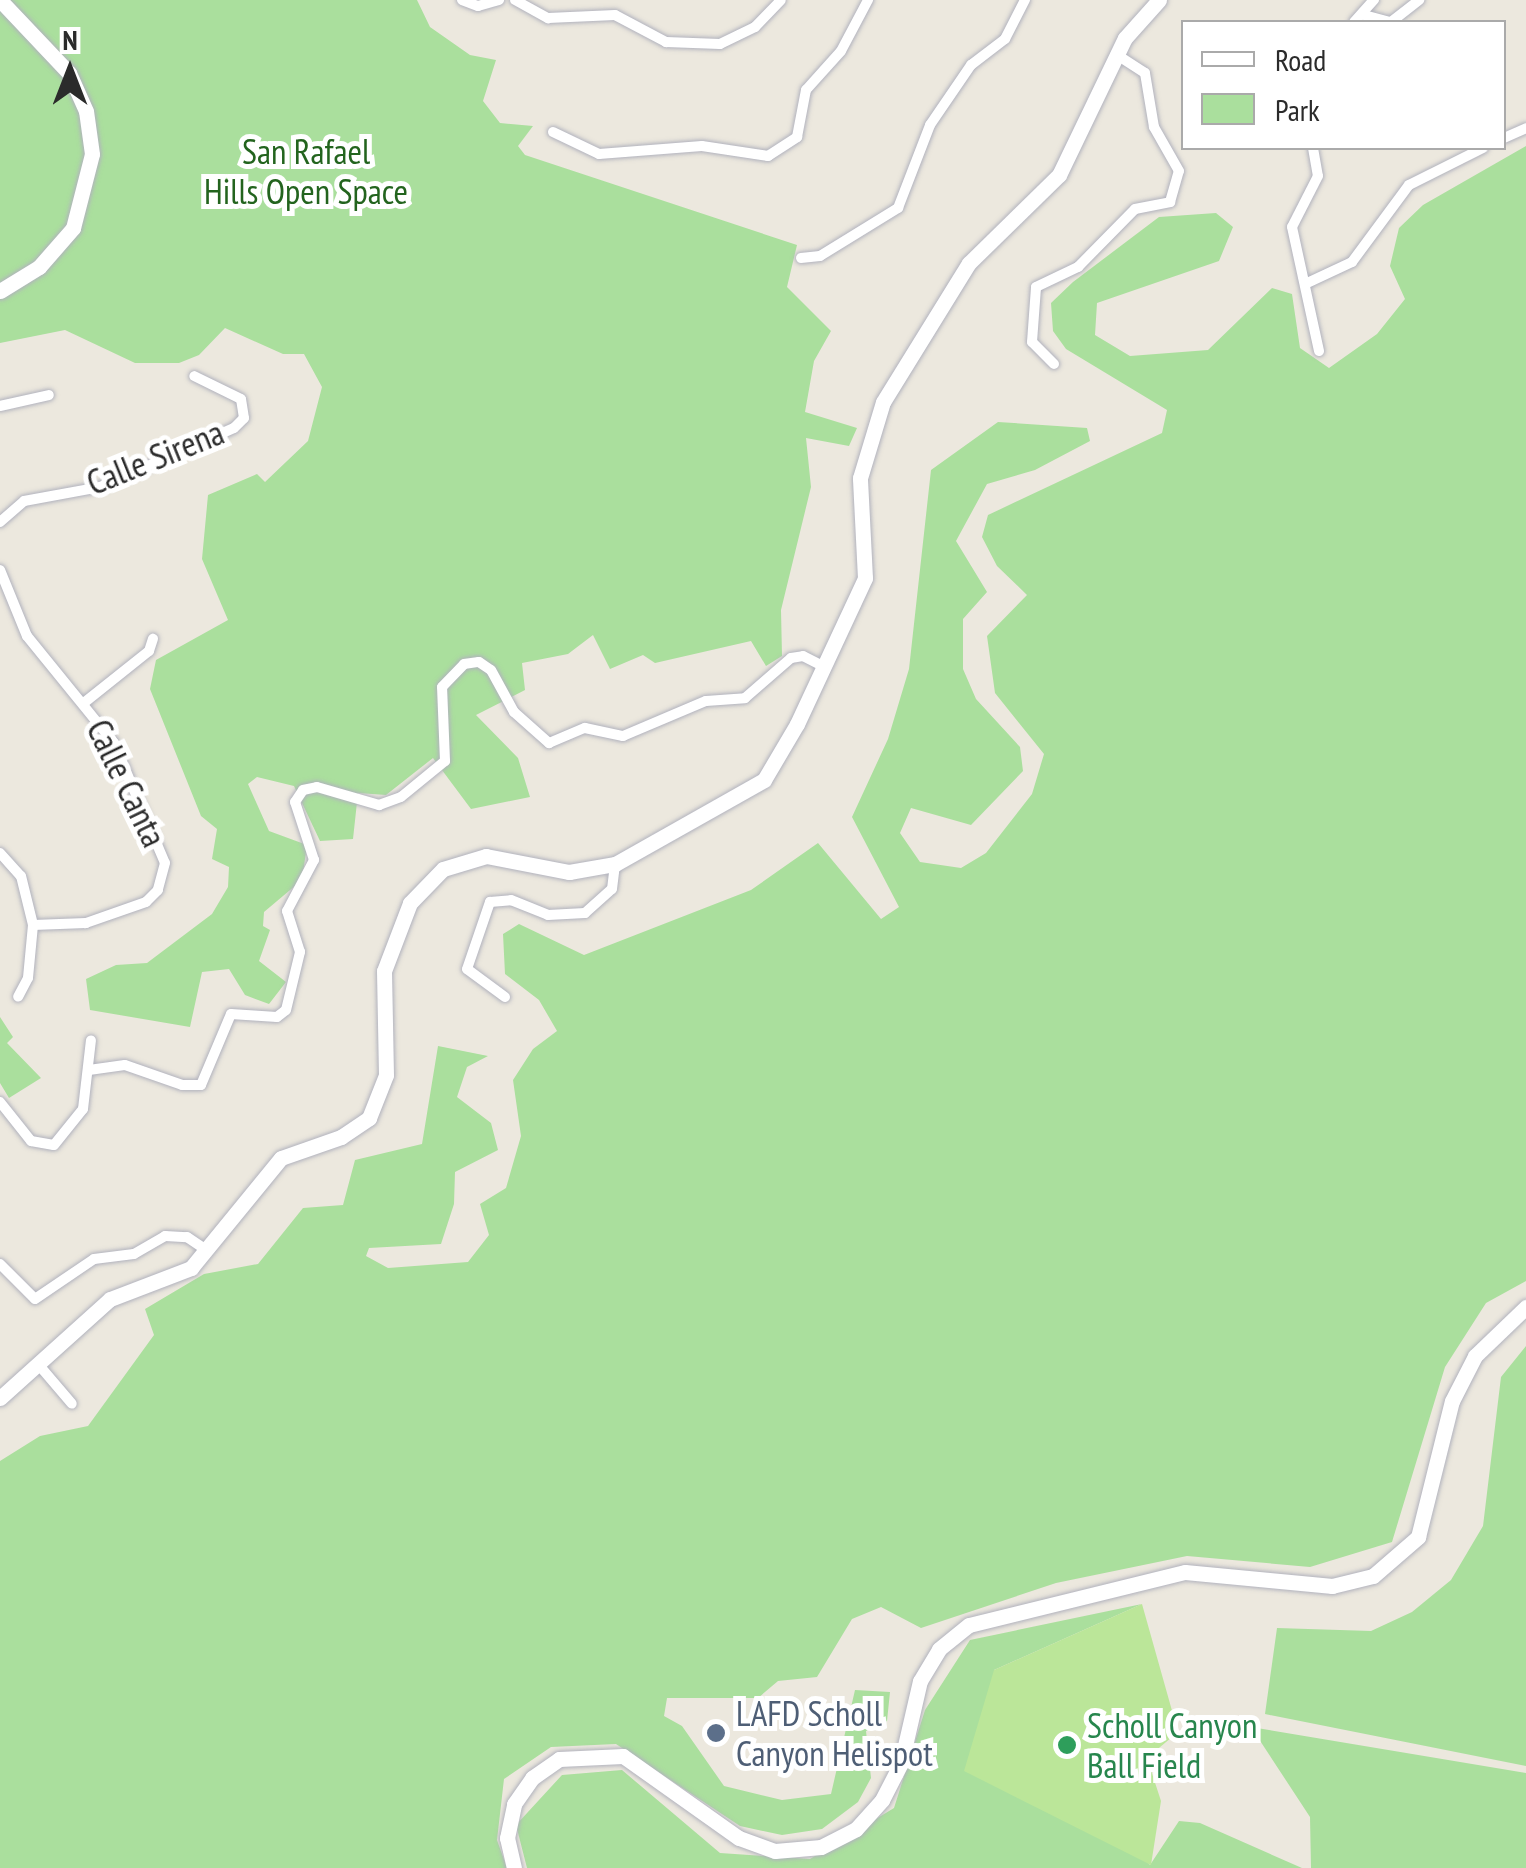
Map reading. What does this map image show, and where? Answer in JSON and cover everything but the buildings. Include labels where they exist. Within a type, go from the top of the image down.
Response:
[{"type":"main road","points":[[0,0],[69,74],[86,110],[92,154],[72,228],[39,267],[0,291]]},
{"type":"main road","points":[[0,1398],[110,1299],[192,1268],[281,1158],[342,1137],[368,1118],[386,1075],[384,970],[422,886],[443,869],[486,856],[568,872],[614,864],[764,780],[825,666],[865,578],[860,478],[883,402],[969,264],[1059,174],[1116,54],[1159,0]]},
{"type":"main road","points":[[514,1868],[507,1838],[514,1804],[532,1778],[559,1759],[590,1753],[623,1756],[739,1838],[776,1851],[821,1847],[856,1829],[882,1800],[901,1764],[920,1681],[940,1649],[969,1625],[1186,1572],[1332,1586],[1373,1576],[1418,1537],[1452,1401],[1475,1356],[1526,1307]]},
{"type":"street","points":[[462,0],[478,6],[500,0]]},
{"type":"street","points":[[514,0],[548,18],[615,15],[666,42],[720,44],[755,26],[781,0]]},
{"type":"street","points":[[553,132],[599,154],[702,146],[768,156],[797,137],[806,90],[840,51],[868,0]]},
{"type":"street","points":[[800,258],[820,256],[898,208],[930,124],[971,65],[1004,39],[1025,0]]},
{"type":"street","points":[[1359,19],[1374,0]]},
{"type":"street","points":[[1394,20],[1419,0]]},
{"type":"street","points":[[1054,364],[1032,342],[1036,287],[1078,267],[1122,218],[1170,202],[1179,171],[1154,127],[1146,73],[1116,54]]},
{"type":"street","points":[[1313,150],[1318,176],[1292,228],[1319,351]]},
{"type":"street","points":[[1305,284],[1352,262],[1410,186],[1480,150]]},
{"type":"street","name":"Calle Sirena","points":[[0,522],[34,497],[100,487],[234,428],[244,418],[241,399],[194,376]]},
{"type":"street","points":[[0,406],[48,395]]},
{"type":"street","name":"Calle Canta","points":[[0,570],[27,636],[85,702],[135,789],[156,835],[164,873],[146,902],[86,923],[33,925]]},
{"type":"street","points":[[85,702],[149,652],[153,639]]},
{"type":"street","points":[[89,1070],[125,1065],[200,1085],[232,1014],[277,1016],[286,1010],[300,952],[287,911],[314,860],[295,802],[302,790],[317,787],[379,805],[402,797],[445,762],[442,688],[464,664],[480,662],[490,670],[514,712],[549,742],[585,728],[623,736],[706,701],[745,698],[792,658],[803,656],[825,666]]},
{"type":"street","points":[[0,853],[21,876],[33,925],[28,978],[18,997]]},
{"type":"street","points":[[505,997],[467,968],[490,902],[511,900],[548,915],[585,914],[612,889],[614,864]]},
{"type":"street","points":[[0,1102],[30,1141],[54,1146],[82,1109],[92,1040]]},
{"type":"street","points":[[0,1264],[35,1300],[94,1259],[134,1254],[165,1236],[194,1240],[208,1251]]},
{"type":"street","points":[[38,1364],[72,1404]]},
{"type":"green space","name":"San Rafael Hills Open Space","points":[[0,0],[417,0],[430,27],[470,55],[496,60],[483,101],[500,123],[533,126],[518,146],[525,155],[797,245],[787,287],[831,331],[814,361],[805,412],[857,428],[849,446],[806,438],[811,487],[781,610],[782,656],[766,666],[751,641],[655,663],[643,655],[610,669],[593,635],[568,654],[522,663],[525,690],[476,715],[518,758],[530,797],[471,809],[433,758],[386,795],[358,793],[353,839],[320,841],[294,786],[257,777],[248,784],[269,831],[307,845],[302,880],[264,912],[263,926],[270,930],[259,961],[286,982],[269,1004],[245,995],[229,969],[202,972],[190,1027],[90,1010],[86,979],[116,965],[147,963],[212,914],[228,887],[229,867],[212,859],[217,829],[201,816],[150,689],[156,660],[228,620],[202,559],[208,495],[257,474],[265,482],[308,441],[322,387],[304,354],[283,354],[225,328],[199,355],[179,363],[135,363],[65,330],[0,343]]},
{"type":"green space","points":[[1526,146],[1526,1281],[1486,1303],[1445,1367],[1392,1542],[1310,1567],[1187,1556],[1056,1583],[921,1628],[881,1607],[852,1619],[817,1677],[778,1681],[758,1698],[667,1698],[664,1716],[682,1726],[724,1786],[782,1800],[831,1794],[855,1690],[890,1692],[887,1721],[866,1731],[871,1778],[858,1802],[822,1829],[782,1835],[740,1826],[616,1744],[551,1747],[504,1779],[497,1840],[507,1868],[0,1868],[0,1461],[40,1436],[88,1426],[154,1335],[145,1309],[204,1274],[258,1264],[303,1208],[343,1205],[355,1160],[422,1144],[438,1046],[488,1056],[467,1067],[457,1097],[491,1123],[498,1150],[455,1172],[454,1204],[441,1244],[369,1248],[366,1256],[388,1268],[468,1262],[489,1235],[480,1204],[506,1188],[521,1136],[513,1080],[533,1049],[557,1031],[539,1000],[505,974],[503,934],[519,924],[584,955],[751,890],[818,843],[881,919],[899,907],[852,817],[888,739],[909,669],[931,470],[998,422],[1087,428],[1090,441],[1035,470],[987,484],[956,541],[987,592],[963,619],[963,669],[976,699],[1020,747],[1023,771],[971,825],[911,808],[900,833],[920,862],[961,868],[986,853],[1032,794],[1044,754],[995,693],[987,636],[1027,595],[997,566],[982,537],[988,515],[1162,433],[1167,410],[1066,349],[1053,331],[1051,303],[1073,282],[1159,217],[1216,213],[1233,227],[1219,261],[1097,303],[1095,335],[1130,356],[1208,350],[1272,288],[1292,294],[1300,348],[1329,368],[1377,334],[1405,299],[1390,266],[1399,228],[1423,205]]},
{"type":"green space","points":[[0,1017],[13,1037],[7,1043],[41,1078],[9,1098],[0,1083]]},
{"type":"green space","points":[[1526,1346],[1526,1766],[1265,1714],[1277,1628],[1371,1631],[1412,1612],[1451,1580],[1483,1526],[1501,1377]]},
{"type":"green space","points":[[1142,1604],[994,1670],[1150,1865],[1179,1821],[1200,1823],[1302,1868],[527,1868],[516,1825],[562,1775],[622,1770],[720,1853],[810,1859],[894,1808],[925,1710],[970,1640]]},
{"type":"green space","name":"Scholl Canyon Ball Field","points":[[1142,1604],[1178,1732],[1147,1758],[1161,1801],[1151,1865],[964,1771],[994,1670]]},
{"type":"green space","points":[[1251,1727],[1526,1773],[1526,1868],[1311,1868],[1310,1817]]},
{"type":"place","name":"LAFD Scholl Canyon Helispot","points":[[716,1733]]},
{"type":"place","name":"Scholl Canyon Ball Field","points":[[1067,1745]]}]
